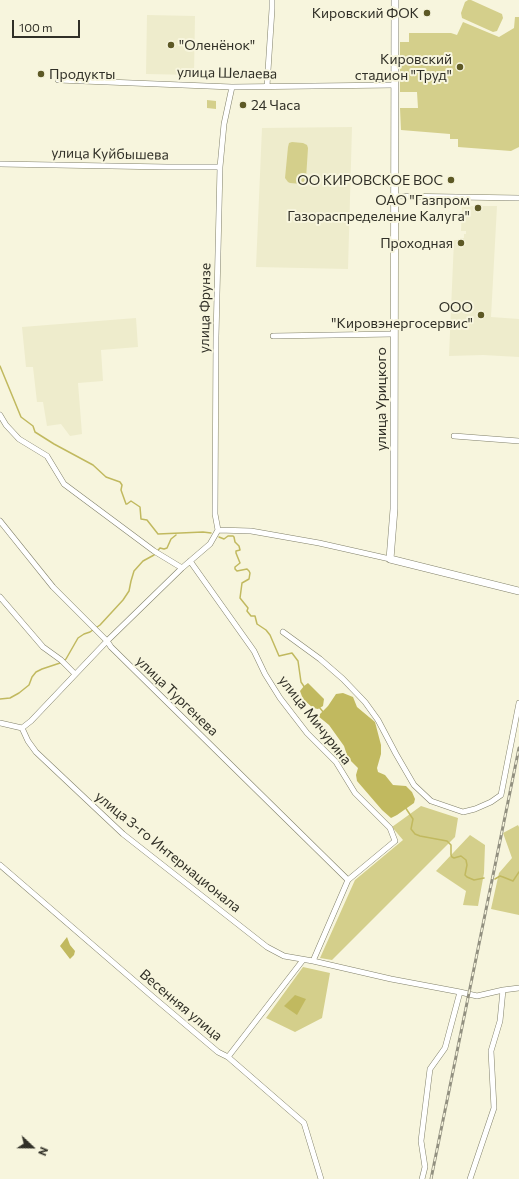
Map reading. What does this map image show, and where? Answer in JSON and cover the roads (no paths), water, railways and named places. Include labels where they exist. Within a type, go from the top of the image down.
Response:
[{"type":"street","points":[[267,86],[272,0]]},
{"type":"street","name":"улица Урицкого","points":[[390,559],[394,509],[394,0]]},
{"type":"street","name":"улица Шелаева","points":[[58,80],[232,87],[395,85]]},
{"type":"street","name":"улица Фрунзе","points":[[218,530],[215,514],[215,483],[216,337],[220,167],[224,124],[232,87]]},
{"type":"street","name":"улица Куйбышева","points":[[0,164],[220,167]]},
{"type":"street","points":[[395,196],[519,198]]},
{"type":"street","points":[[273,336],[394,334]]},
{"type":"street","points":[[0,415],[6,425],[19,439],[47,456],[64,484],[154,551],[182,568]]},
{"type":"street","points":[[454,436],[519,441]]},
{"type":"street","name":"улица Тургенева","points":[[0,521],[53,587],[107,641],[111,647],[348,880]]},
{"type":"street","points":[[0,723],[22,728],[31,722],[107,641],[182,568],[210,544],[218,530],[251,531],[319,542],[519,591]]},
{"type":"street","name":"улица Мичурина","points":[[190,561],[254,651],[265,674],[280,698],[307,733],[336,762],[355,793],[390,828],[395,841],[348,880]]},
{"type":"street","points":[[0,597],[42,647],[61,660],[75,674]]},
{"type":"street","points":[[283,632],[320,659],[343,679],[365,702],[378,720],[414,785],[432,801],[463,812],[475,809],[501,795],[519,702]]},
{"type":"street","name":"улица 3-го Интернационала","points":[[22,728],[28,741],[36,752],[123,834],[267,947],[284,956],[313,961],[391,980],[477,996],[519,988]]},
{"type":"street","name":"Весенняя улица","points":[[0,865],[200,1037],[218,1052],[228,1057],[304,1123],[321,1179]]},
{"type":"street","points":[[313,961],[348,880]]},
{"type":"street","points":[[228,1057],[303,960]]},
{"type":"street","points":[[470,1179],[494,1108],[491,1051],[500,1021],[503,990]]},
{"type":"street","points":[[422,1179],[425,1166],[421,1141],[430,1069],[445,1048],[460,992]]},
{"type":"waterway","points":[[0,366],[21,417],[33,426],[35,432],[93,465],[106,477],[120,482],[126,504],[131,501],[140,507],[141,519],[147,520],[158,534],[211,533]]},
{"type":"waterway","points":[[0,699],[10,698],[19,693],[29,685],[36,672],[60,663],[66,659],[78,638],[100,625],[123,600],[129,591],[134,571],[143,561],[154,555],[160,548],[167,548],[171,539],[176,535]]},
{"type":"waterway","points":[[219,537],[224,539],[228,536],[234,537],[240,550],[236,551],[240,563],[235,567],[235,569],[237,571],[247,569],[250,573],[249,579],[242,583],[240,598],[248,608],[247,611],[251,616],[255,616],[257,624],[266,630],[270,635],[279,656],[292,653],[298,661],[301,682],[305,688]]},
{"type":"waterway","points":[[319,707],[324,713]]},
{"type":"waterway","points":[[405,807],[413,819],[411,829],[415,834],[447,841],[451,845],[452,857],[454,858],[461,856],[466,860],[467,865],[465,875],[474,880],[484,878]]},
{"type":"waterway","points":[[495,879],[500,876],[513,881],[519,872]]},
{"type":"railway","points":[[431,1179],[519,748]]},
{"type":"place","name":"Кировский ФОК","points":[[427,13]]},
{"type":"place","name":"\"Оленёнок\"","points":[[171,45]]},
{"type":"place","name":"Кировский стадион \"Труд\"","points":[[460,67]]},
{"type":"place","name":"Продукты","points":[[41,74]]},
{"type":"place","name":"24 Часа","points":[[243,105]]},
{"type":"place","name":"ОО КИРОВСКОЕ ВОС","points":[[451,180]]},
{"type":"place","name":"ОАО \"Газпром Газораспределение Калуга\"","points":[[478,208]]},
{"type":"place","name":"Проходная","points":[[461,243]]},
{"type":"place","name":"ООО \"Кировэнергосервис\"","points":[[481,315]]}]
